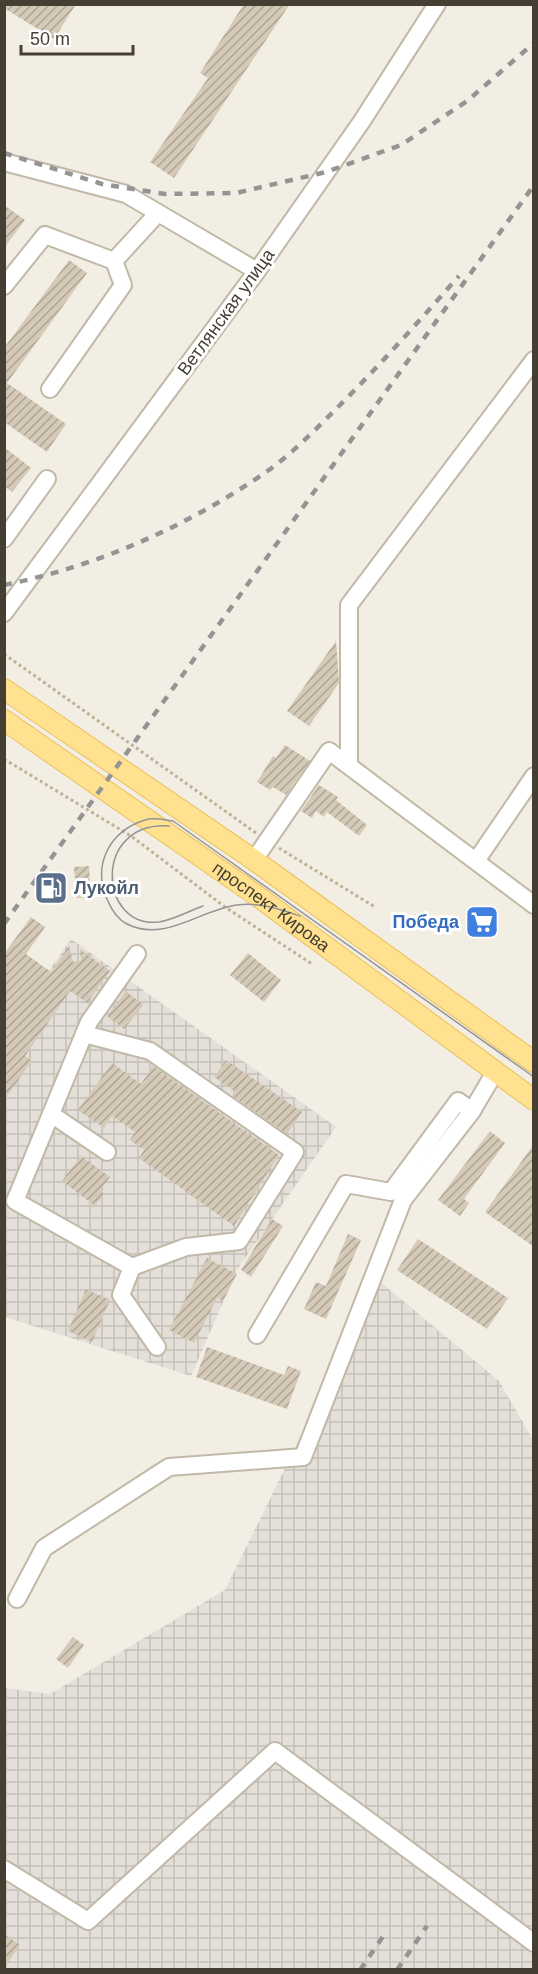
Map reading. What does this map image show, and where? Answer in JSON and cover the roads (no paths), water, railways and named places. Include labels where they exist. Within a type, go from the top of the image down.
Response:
[{"type":"main road","name":"проспект Кирова","points":[[4,689],[254,860],[534,1062]]},
{"type":"main road","name":"проспект Кирова","points":[[4,720],[256,895],[534,1100]]},
{"type":"street","name":"Ветлянская улица","points":[[4,613],[257,271],[362,121],[430,9]]},
{"type":"street","points":[[4,162],[126,194],[257,271]]},
{"type":"street","points":[[114,261],[158,213]]},
{"type":"street","points":[[4,286],[45,235],[114,261],[123,285],[50,389]]},
{"type":"street","points":[[349,765],[349,605],[534,360]]},
{"type":"street","points":[[4,539],[47,479]]},
{"type":"street","points":[[254,860],[329,751],[534,905]]},
{"type":"street","points":[[476,861],[534,776]]},
{"type":"street","points":[[132,1267],[15,1200],[89,1022],[137,954]]},
{"type":"street","points":[[84,1034],[150,1051],[295,1152],[239,1240],[186,1247],[132,1267],[121,1295],[157,1347]]},
{"type":"street","points":[[17,1599],[44,1548],[169,1467],[303,1457],[403,1200],[472,1111],[495,1072]]},
{"type":"street","points":[[257,1335],[346,1184],[391,1192],[458,1101],[472,1111]]},
{"type":"street","points":[[51,1114],[107,1152]]},
{"type":"street","points":[[4,1869],[88,1921],[275,1751],[534,1943]]},
{"type":"tram line","points":[[300,916],[269,907],[245,904],[223,908],[168,928],[141,929],[123,922],[110,906],[103,886],[103,862],[107,850],[114,841],[133,825],[152,819],[173,821],[534,1077]]},
{"type":"tram line","points":[[169,826],[144,829],[126,840],[116,856],[112,875],[115,893],[124,909],[139,920],[164,921],[203,906]]},
{"type":"railway","points":[[4,153],[102,184],[165,194],[236,193],[326,172],[401,145],[467,101],[534,43]]},
{"type":"railway","points":[[4,924],[534,185]]},
{"type":"railway","points":[[4,585],[74,567],[142,541],[208,508],[269,470],[287,456],[355,390],[459,276]]},
{"type":"railway","points":[[397,1970],[427,1926]]},
{"type":"railway","points":[[360,1970],[384,1935]]},
{"type":"place","name":"Лукойл","points":[[51,888]]},
{"type":"place","name":"Победа","points":[[482,922]]}]
